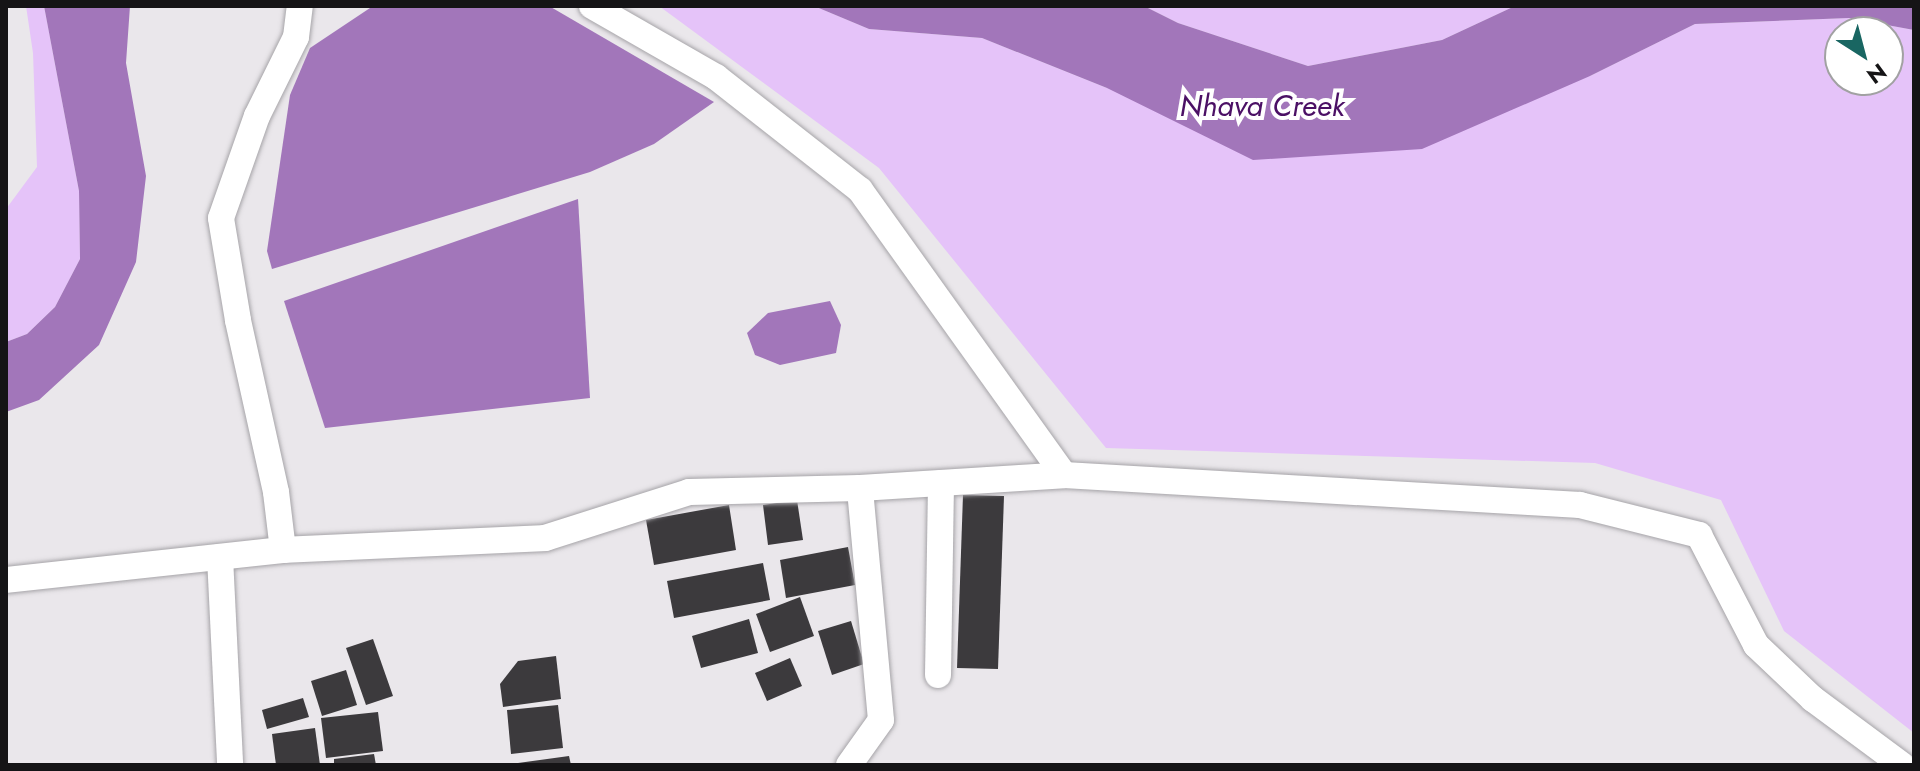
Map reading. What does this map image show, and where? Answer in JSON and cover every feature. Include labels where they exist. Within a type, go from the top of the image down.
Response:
[{"type":"street","points":[[283,550],[276,492],[238,320],[221,218],[257,116],[296,37],[300,6]]},
{"type":"street","points":[[592,6],[716,77],[860,190],[1064,475]]},
{"type":"street","points":[[6,580],[283,550],[545,538],[689,492],[860,488],[1064,475],[1580,505],[1699,535],[1756,645],[1813,699],[1902,765]]},
{"type":"street","points":[[938,675],[941,483]]},
{"type":"street","points":[[849,765],[881,720],[860,488]]},
{"type":"street","points":[[220,557],[230,765]]},
{"type":"shaded area","points":[[26,6],[44,6],[79,191],[80,259],[55,307],[27,334],[6,342],[6,209],[37,167],[33,53]]},
{"type":"shaded area","points":[[659,6],[814,6],[869,29],[982,38],[1107,88],[1590,76],[1695,24],[1824,19],[1824,96],[1904,96],[1904,28],[1914,30],[1914,733],[1784,631],[1721,500],[1595,463],[1106,448],[879,168]]},
{"type":"shaded area","points":[[1144,6],[1515,6],[1442,40],[1308,66],[1178,23]]},
{"type":"water","points":[[44,6],[130,6],[126,63],[146,176],[136,262],[99,345],[39,400],[6,412],[6,342],[27,334],[55,307],[80,259],[79,191]]},
{"type":"water","points":[[373,6],[549,6],[714,102],[654,144],[590,172],[272,269],[267,251],[290,95],[310,48]]},
{"type":"water","name":"Nhava Creek","points":[[814,6],[1144,6],[1178,23],[1308,66],[1442,40],[1515,6],[1914,6],[1914,30],[1904,28],[1904,16],[1824,16],[1824,19],[1695,24],[1590,76],[1422,149],[1253,160],[1107,88],[982,38],[869,29]]},
{"type":"water","points":[[578,199],[590,398],[325,428],[284,301]]},
{"type":"water","points":[[830,301],[841,325],[836,353],[780,365],[755,355],[747,333],[768,313]]},
{"type":"building","points":[[963,495],[1004,496],[998,669],[957,668]]},
{"type":"building","points":[[797,500],[803,540],[768,545],[763,505]]},
{"type":"building","points":[[729,505],[736,550],[654,565],[646,520]]},
{"type":"building","points":[[848,547],[855,585],[786,598],[780,560]]},
{"type":"building","points":[[763,563],[770,600],[674,618],[667,581]]},
{"type":"building","points":[[800,597],[814,636],[770,652],[756,614]]},
{"type":"building","points":[[749,619],[758,653],[701,668],[692,636]]},
{"type":"building","points":[[851,621],[864,664],[832,675],[818,631]]},
{"type":"building","points":[[373,639],[393,696],[366,705],[346,648]]},
{"type":"building","points":[[556,656],[561,699],[503,707],[500,684],[518,661]]},
{"type":"building","points":[[790,658],[802,686],[767,701],[755,673]]},
{"type":"building","points":[[346,670],[357,705],[322,716],[311,681]]},
{"type":"building","points":[[303,698],[309,717],[267,729],[262,710]]},
{"type":"building","points":[[558,705],[563,748],[511,754],[507,710]]},
{"type":"building","points":[[378,712],[383,751],[326,758],[321,718]]},
{"type":"building","points":[[315,728],[320,765],[276,765],[272,734]]},
{"type":"building","points":[[374,754],[376,765],[334,765],[334,759]]},
{"type":"building","points":[[569,756],[571,765],[518,763]]}]
